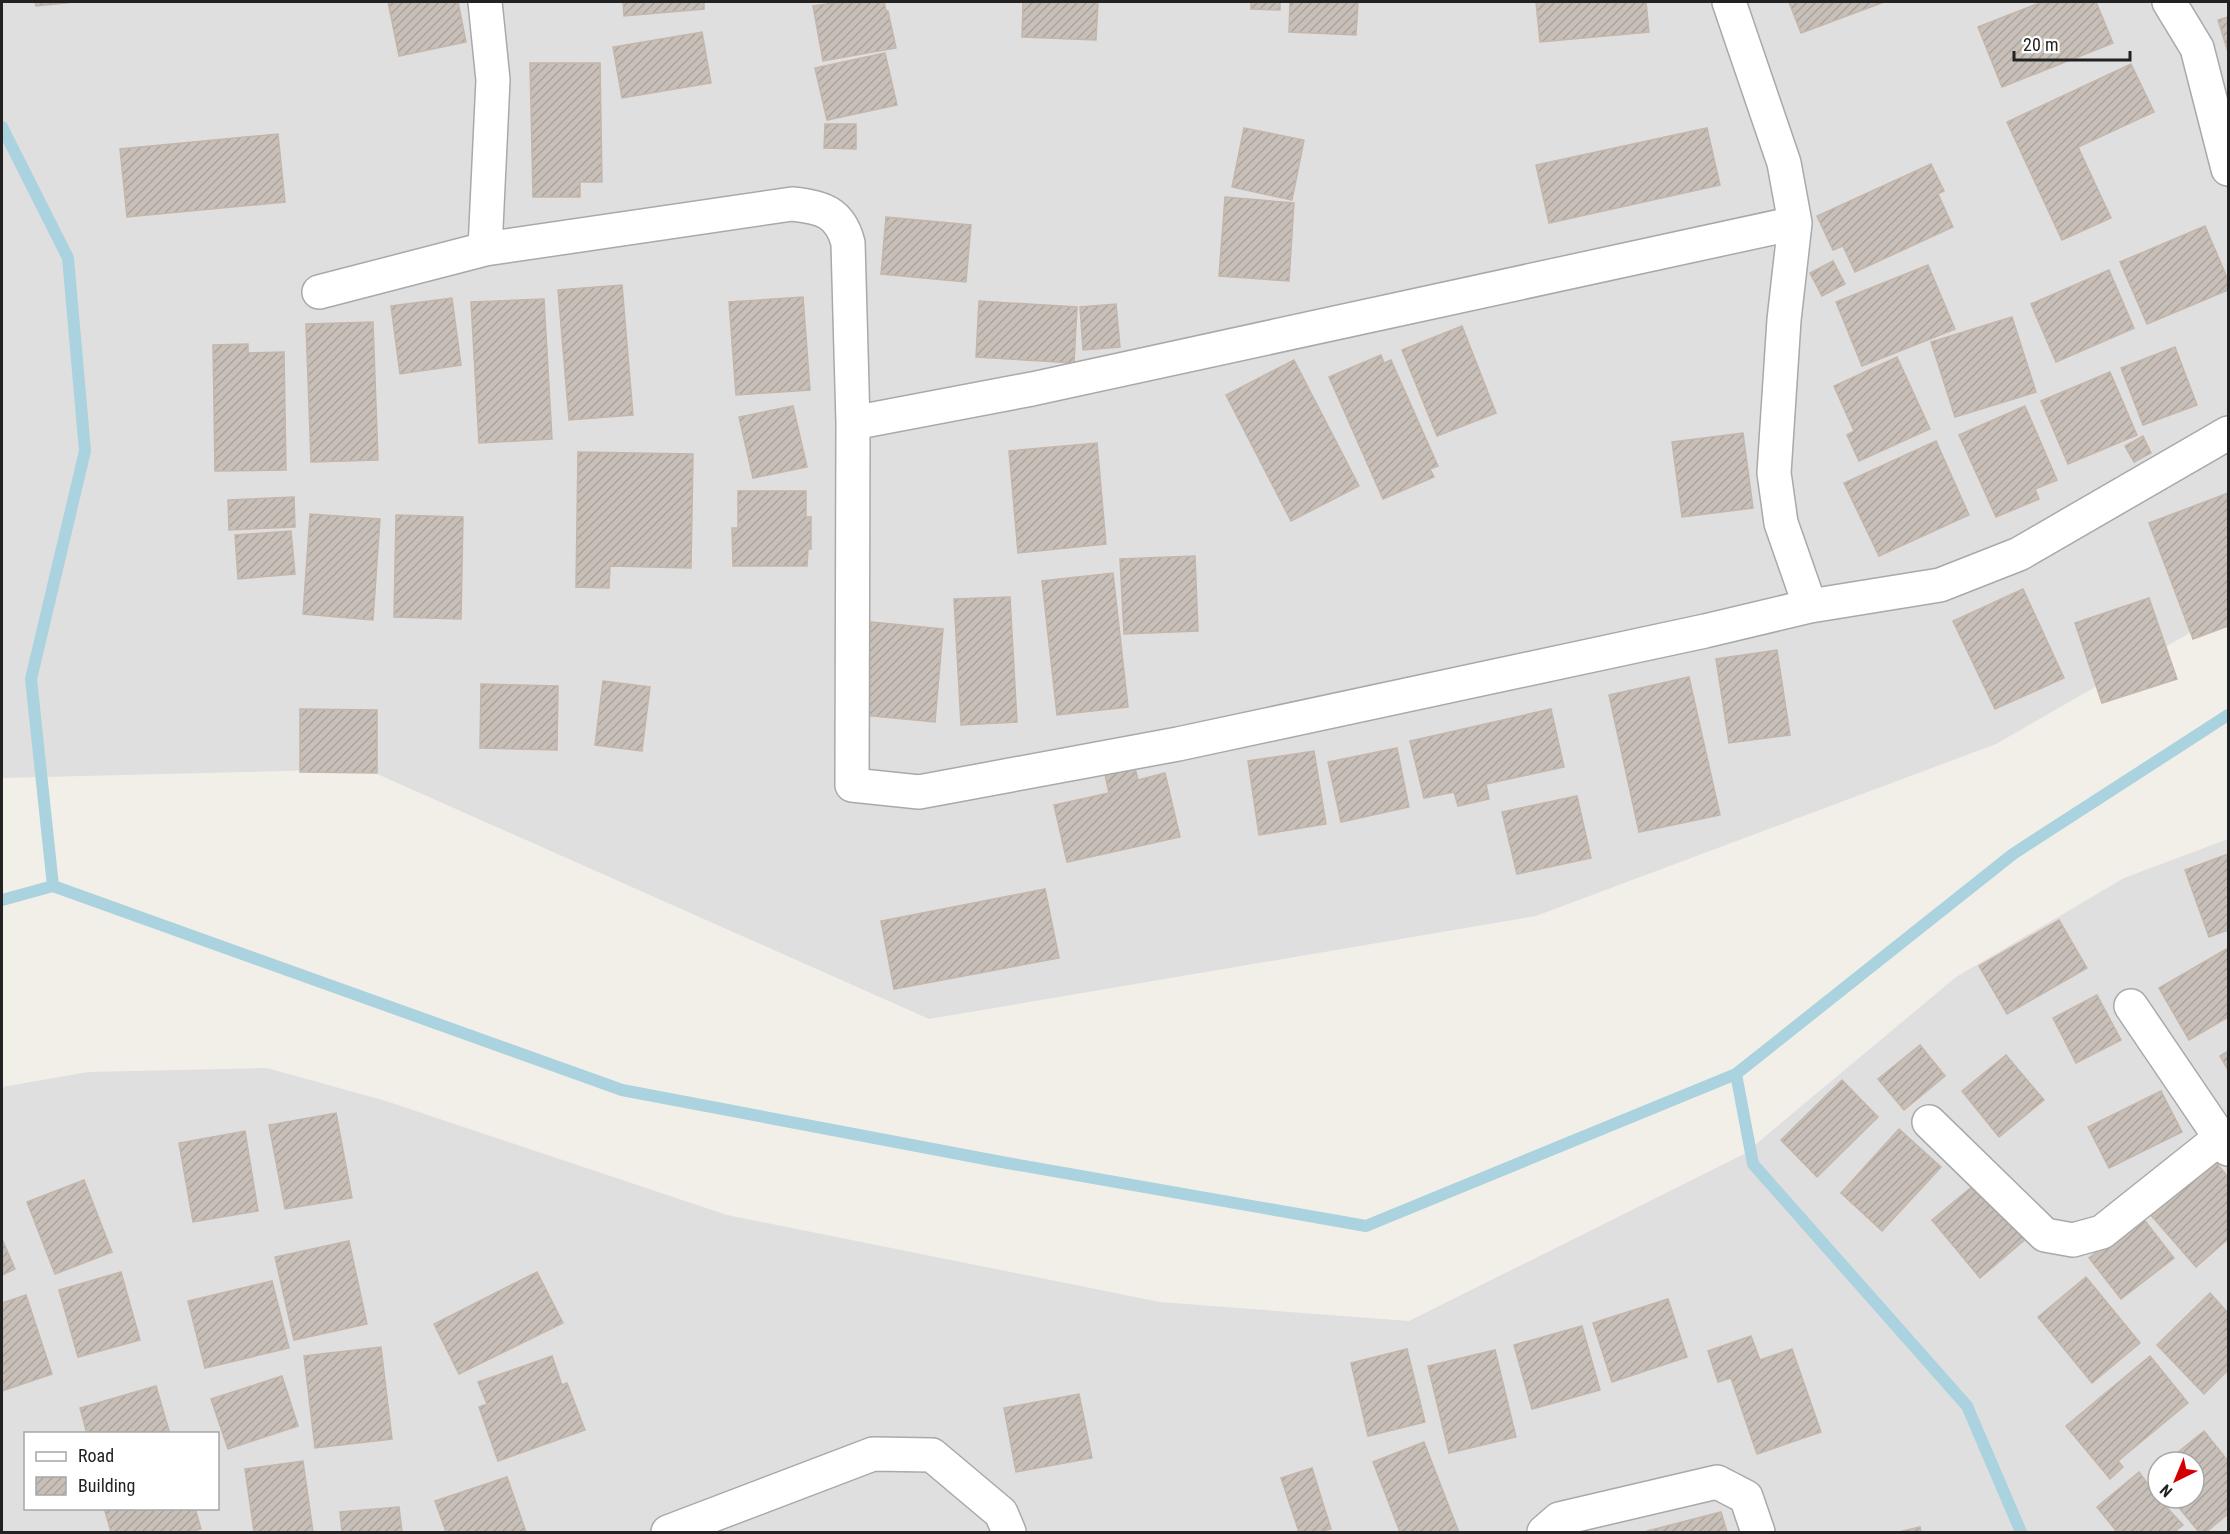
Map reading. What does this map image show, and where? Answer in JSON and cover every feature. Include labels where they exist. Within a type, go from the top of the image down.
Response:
[{"type":"street","points":[[485,2],[493,80],[485,249]]},
{"type":"street","points":[[1729,2],[1784,163],[1795,224],[1784,320],[1774,473],[1781,523],[1810,606]]},
{"type":"street","points":[[2169,2],[2197,48],[2229,169]]},
{"type":"street","points":[[319,292],[485,249],[792,204],[814,206],[832,216],[844,228],[848,243],[853,423],[852,785],[919,792],[1166,747],[1705,631],[1810,606],[1940,585],[2019,554],[2229,433]]},
{"type":"street","points":[[853,423],[1032,389],[1795,224]]},
{"type":"street","points":[[1929,1122],[2045,1235],[2073,1240],[2102,1232],[2224,1143],[2131,1006]]},
{"type":"street","points":[[668,1533],[873,1454],[932,1455],[1001,1513],[1009,1533]]},
{"type":"street","points":[[1544,1533],[1559,1519],[1717,1482],[1746,1497],[1758,1533]]},
{"type":"shaded area","points":[[2,2],[2228,2],[2228,611],[1996,744],[1536,916],[929,1019],[366,769],[2,778]]},
{"type":"shaded area","points":[[2228,839],[2228,1532],[2,1532],[2,1087],[88,1072],[267,1068],[386,1101],[727,1215],[1160,1302],[1409,1321],[1744,1154],[1956,977],[2124,878]]},
{"type":"building","points":[[35,2],[75,2],[36,6]]},
{"type":"building","points":[[388,2],[458,2],[466,42],[399,56]]},
{"type":"building","points":[[623,2],[704,2],[704,9],[624,16]]},
{"type":"building","points":[[839,2],[884,2],[896,48],[823,61],[813,6]]},
{"type":"building","points":[[1023,2],[1098,2],[1096,40],[1022,37]]},
{"type":"building","points":[[1251,2],[1280,2],[1280,10],[1251,9]]},
{"type":"building","points":[[1290,2],[1358,2],[1356,35],[1289,32]]},
{"type":"building","points":[[1536,2],[1646,2],[1649,32],[1540,42]]},
{"type":"building","points":[[1789,2],[1884,2],[1801,33]]},
{"type":"building","points":[[2042,2],[2096,2],[2113,43],[2002,87],[1978,27]]},
{"type":"building","points":[[2228,17],[2228,52],[2218,20]]},
{"type":"building","points":[[702,32],[711,83],[622,98],[613,47]]},
{"type":"building","points":[[885,53],[897,105],[827,120],[815,68]]},
{"type":"building","points":[[530,63],[600,63],[602,182],[580,182],[580,197],[533,197]]},
{"type":"building","points":[[2131,64],[2154,112],[2078,147],[2111,218],[2062,240],[2007,122]]},
{"type":"building","points":[[825,124],[856,124],[856,149],[824,148]]},
{"type":"building","points":[[1244,128],[1304,140],[1292,200],[1232,187]]},
{"type":"building","points":[[1707,128],[1720,185],[1549,223],[1536,165]]},
{"type":"building","points":[[278,134],[285,202],[127,217],[120,149]]},
{"type":"building","points":[[1931,164],[1944,191],[1938,194],[1953,227],[1855,272],[1843,246],[1833,250],[1817,216]]},
{"type":"building","points":[[1225,197],[1294,203],[1289,281],[1219,276]]},
{"type":"building","points":[[886,217],[971,225],[966,282],[881,274]]},
{"type":"building","points":[[2205,226],[2228,280],[2228,290],[2147,324],[2120,262]]},
{"type":"building","points":[[1833,261],[1845,284],[1822,296],[1810,273]]},
{"type":"building","points":[[1928,265],[1955,329],[1862,366],[1836,302]]},
{"type":"building","points":[[2109,270],[2134,328],[2056,362],[2031,304]]},
{"type":"building","points":[[622,285],[633,415],[569,420],[558,290]]},
{"type":"building","points":[[803,297],[810,390],[736,395],[729,302]]},
{"type":"building","points":[[452,298],[461,365],[400,374],[391,306]]},
{"type":"building","points":[[544,299],[552,439],[479,443],[471,302]]},
{"type":"building","points":[[979,301],[1077,307],[1074,363],[976,357]]},
{"type":"building","points":[[1116,304],[1120,347],[1083,350],[1080,307]]},
{"type":"building","points":[[2012,317],[2036,392],[1955,417],[1931,342]]},
{"type":"building","points":[[373,322],[378,460],[311,462],[306,324]]},
{"type":"building","points":[[1462,326],[1496,413],[1437,436],[1402,350]]},
{"type":"building","points":[[248,344],[248,353],[284,352],[286,470],[215,471],[213,345]]},
{"type":"building","points":[[2175,347],[2197,405],[2143,425],[2121,368]]},
{"type":"building","points":[[1381,355],[1384,363],[1391,360],[1438,466],[1430,469],[1434,477],[1383,499],[1329,377]]},
{"type":"building","points":[[1897,357],[1930,429],[1859,461],[1847,435],[1854,431],[1834,386]]},
{"type":"building","points":[[1294,360],[1359,486],[1291,521],[1226,395]]},
{"type":"building","points":[[2110,372],[2137,435],[2068,464],[2041,401]]},
{"type":"building","points":[[793,406],[807,467],[753,478],[739,417]]},
{"type":"building","points":[[2025,406],[2057,480],[2035,489],[2039,499],[1996,517],[1959,435]]},
{"type":"building","points":[[1743,433],[1753,508],[1682,517],[1672,442]]},
{"type":"building","points":[[2143,436],[2151,453],[2134,462],[2125,446]]},
{"type":"building","points":[[1936,441],[1969,515],[1879,556],[1844,483]]},
{"type":"building","points":[[1097,443],[1106,544],[1018,553],[1009,451]]},
{"type":"building","points":[[578,452],[693,454],[691,568],[610,566],[609,588],[576,587]]},
{"type":"building","points":[[738,491],[806,491],[806,517],[811,517],[811,549],[808,549],[807,566],[733,566],[732,528],[738,528]]},
{"type":"building","points":[[2228,493],[2228,626],[2193,639],[2149,523]]},
{"type":"building","points":[[294,497],[295,527],[229,530],[228,500]]},
{"type":"building","points":[[310,514],[380,519],[373,620],[303,614]]},
{"type":"building","points":[[396,515],[463,517],[461,619],[394,617]]},
{"type":"building","points":[[291,531],[295,574],[238,579],[235,535]]},
{"type":"building","points":[[1195,556],[1198,631],[1124,634],[1120,559]]},
{"type":"building","points":[[1113,573],[1128,707],[1057,715],[1042,581]]},
{"type":"building","points":[[2023,589],[2064,678],[1995,709],[1953,621]]},
{"type":"building","points":[[1010,597],[1017,722],[961,725],[954,599]]},
{"type":"building","points":[[2149,598],[2177,679],[2102,703],[2075,623]]},
{"type":"building","points":[[871,622],[943,629],[935,722],[863,715]]},
{"type":"building","points":[[1777,650],[1790,735],[1729,743],[1716,659]]},
{"type":"building","points":[[1689,677],[1720,815],[1639,832],[1609,695]]},
{"type":"building","points":[[603,681],[650,687],[642,751],[595,745]]},
{"type":"building","points":[[481,684],[558,686],[557,750],[480,748]]},
{"type":"building","points":[[300,709],[377,710],[377,773],[300,772]]},
{"type":"building","points":[[1551,709],[1564,767],[1486,784],[1489,799],[1458,806],[1454,792],[1424,798],[1410,741]]},
{"type":"building","points":[[1397,748],[1409,807],[1341,822],[1328,762]]},
{"type":"building","points":[[1314,751],[1326,824],[1259,835],[1248,761]]},
{"type":"building","points":[[1134,764],[1138,780],[1165,773],[1180,837],[1067,862],[1054,805],[1109,793],[1104,770]]},
{"type":"building","points":[[1577,796],[1591,858],[1517,874],[1502,812]]},
{"type":"building","points":[[2228,854],[2228,930],[2209,937],[2185,870]]},
{"type":"building","points":[[1045,889],[1059,958],[894,989],[881,921]]},
{"type":"building","points":[[2059,920],[2087,968],[2007,1014],[1979,966]]},
{"type":"building","points":[[2228,948],[2228,1017],[2189,1040],[2159,988]]},
{"type":"building","points":[[2097,995],[2121,1040],[2076,1063],[2053,1018]]},
{"type":"building","points":[[1920,1045],[1945,1076],[1904,1110],[1878,1079]]},
{"type":"building","points":[[2228,1051],[2228,1070],[2220,1056]]},
{"type":"building","points":[[2006,1055],[2044,1100],[1999,1137],[1962,1091]]},
{"type":"building","points":[[1842,1080],[1878,1117],[1817,1177],[1781,1140]]},
{"type":"building","points":[[2161,1091],[2182,1132],[2109,1168],[2088,1127]]},
{"type":"building","points":[[336,1113],[352,1198],[285,1209],[269,1125]]},
{"type":"building","points":[[1899,1129],[1941,1167],[1882,1231],[1841,1193]]},
{"type":"building","points":[[245,1131],[258,1211],[193,1222],[179,1143]]},
{"type":"building","points":[[2214,1160],[2228,1177],[2228,1239],[2196,1267],[2150,1214]]},
{"type":"building","points":[[84,1180],[112,1252],[55,1274],[27,1202]]},
{"type":"building","points":[[1980,1180],[2028,1237],[1980,1278],[1932,1220]]},
{"type":"building","points":[[2142,1217],[2174,1258],[2121,1299],[2089,1258]]},
{"type":"building","points":[[2,1239],[15,1269],[2,1275]]},
{"type":"building","points":[[349,1241],[367,1324],[294,1340],[275,1257]]},
{"type":"building","points":[[121,1272],[140,1340],[78,1357],[59,1290]]},
{"type":"building","points":[[537,1272],[563,1323],[459,1374],[434,1324]]},
{"type":"building","points":[[2086,1277],[2140,1343],[2092,1383],[2038,1317]]},
{"type":"building","points":[[272,1281],[289,1348],[205,1368],[188,1301]]},
{"type":"building","points":[[2210,1293],[2228,1313],[2228,1370],[2204,1394],[2157,1345]]},
{"type":"building","points":[[26,1295],[52,1374],[2,1391],[2,1303]]},
{"type":"building","points":[[1668,1299],[1687,1357],[1612,1382],[1593,1323]]},
{"type":"building","points":[[1582,1326],[1600,1390],[1532,1409],[1514,1345]]},
{"type":"building","points":[[1751,1336],[1760,1360],[1792,1349],[1821,1432],[1757,1454],[1731,1378],[1718,1382],[1708,1351]]},
{"type":"building","points":[[381,1347],[392,1439],[315,1448],[304,1356]]},
{"type":"building","points":[[1407,1349],[1425,1422],[1368,1436],[1351,1363]]},
{"type":"building","points":[[1495,1350],[1516,1437],[1449,1453],[1428,1366]]},
{"type":"building","points":[[552,1356],[562,1385],[567,1383],[585,1430],[498,1461],[479,1407],[487,1404],[478,1382]]},
{"type":"building","points":[[2150,1356],[2188,1403],[2118,1461],[2123,1467],[2110,1479],[2066,1426]]},
{"type":"building","points":[[282,1376],[298,1426],[228,1449],[211,1399]]},
{"type":"building","points":[[156,1386],[169,1432],[86,1432],[80,1408]]},
{"type":"building","points":[[1079,1394],[1092,1458],[1016,1472],[1004,1408]]},
{"type":"building","points":[[2204,1431],[2228,1461],[2228,1514],[2206,1532],[2199,1532],[2181,1510],[2206,1510],[2206,1450],[2181,1450]]},
{"type":"building","points":[[1424,1442],[1458,1530],[1400,1532],[1373,1462]]},
{"type":"building","points":[[303,1461],[313,1532],[254,1532],[245,1469]]},
{"type":"building","points":[[1312,1468],[1331,1529],[1319,1532],[1299,1532],[1281,1478]]},
{"type":"building","points":[[2139,1472],[2146,1482],[2146,1510],[2169,1510],[2183,1525],[2174,1532],[2117,1532],[2097,1507]]},
{"type":"building","points":[[507,1477],[526,1532],[446,1532],[435,1501]]},
{"type":"building","points":[[399,1507],[402,1532],[342,1532],[340,1512]]},
{"type":"building","points":[[105,1510],[196,1510],[201,1529],[189,1532],[111,1532]]},
{"type":"building","points":[[1721,1512],[1727,1532],[1647,1532],[1647,1531]]},
{"type":"building","points":[[1920,1527],[1921,1532],[1899,1532]]},
{"type":"waterway","points":[[2,127],[68,258],[85,451],[31,679],[53,886]]},
{"type":"waterway","points":[[2,900],[53,886],[622,1090],[996,1161],[1366,1226],[1736,1074],[2013,854],[2228,715]]},
{"type":"waterway","points":[[1736,1074],[1753,1164],[1967,1406],[2021,1532]]}]
